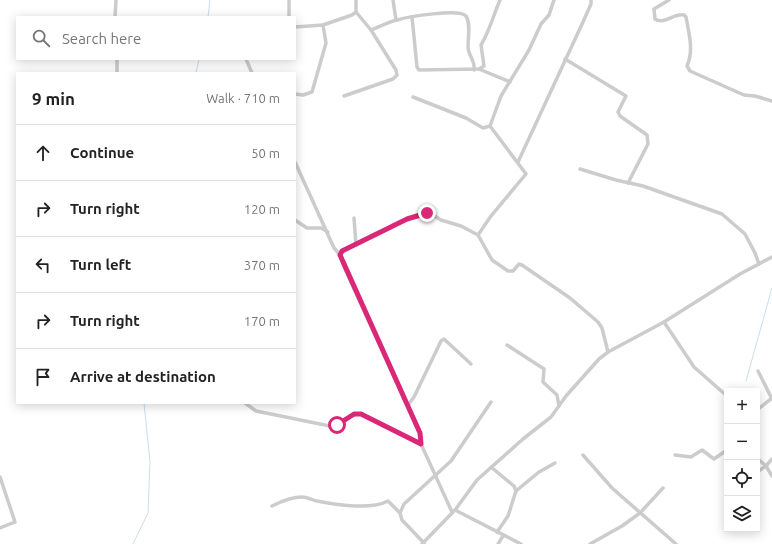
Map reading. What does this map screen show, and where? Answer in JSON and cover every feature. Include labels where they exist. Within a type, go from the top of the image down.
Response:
[{"type":"street","points":[[115,16],[116,0]]},
{"type":"street","points":[[289,0],[289,16]]},
{"type":"street","points":[[344,96],[393,79],[397,75],[396,70],[371,30],[356,12],[356,0]]},
{"type":"street","points":[[392,0],[396,20]]},
{"type":"street","points":[[412,17],[417,67],[419,70],[474,70],[484,66],[481,45],[489,32],[500,0]]},
{"type":"street","points":[[490,126],[501,96],[529,50],[541,24],[549,15],[554,0]]},
{"type":"street","points":[[518,162],[586,16],[591,0]]},
{"type":"street","points":[[669,0],[654,9],[655,19],[662,21],[680,14],[686,17],[690,44],[690,56],[687,66],[690,71],[744,95],[755,96],[772,101]]},
{"type":"street","points":[[296,28],[323,25],[352,15],[356,12]]},
{"type":"street","points":[[371,30],[396,20],[412,17],[454,12],[462,14],[466,16],[469,29],[468,50],[475,66],[474,70]]},
{"type":"street","points":[[296,94],[303,95],[312,92],[326,43],[323,25]]},
{"type":"street","points":[[565,59],[626,96],[618,112],[620,116],[647,135],[648,144],[628,183]]},
{"type":"street","points":[[117,60],[117,72]]},
{"type":"street","points":[[246,60],[252,72]]},
{"type":"street","points":[[479,69],[510,82]]},
{"type":"street","points":[[413,97],[466,118],[483,128],[490,126]]},
{"type":"street","points":[[478,235],[491,216],[526,174],[490,126]]},
{"type":"street","points":[[296,164],[334,248],[340,255],[408,405],[420,433],[421,444],[454,511],[521,544]]},
{"type":"street","points":[[580,169],[667,193],[727,217],[745,234],[759,264]]},
{"type":"street","points":[[340,255],[342,251],[407,219],[427,213],[478,235],[486,251],[498,264],[510,272],[519,264],[522,265],[570,298],[598,322],[602,328],[608,352]]},
{"type":"street","points":[[354,218],[356,245]]},
{"type":"street","points":[[296,221],[308,228],[321,228],[328,232]]},
{"type":"street","points":[[272,506],[288,498],[303,497],[336,504],[379,505],[388,501],[400,513],[402,520],[423,544],[454,511],[477,480],[523,439],[551,417],[599,359],[608,352],[664,322],[772,257]]},
{"type":"street","points":[[664,322],[681,346]]},
{"type":"street","points":[[664,322],[694,367],[724,393]]},
{"type":"street","points":[[408,405],[414,397],[441,341],[444,339],[471,364]]},
{"type":"street","points":[[507,345],[544,369],[543,382],[557,395],[559,406]]},
{"type":"street","points":[[758,371],[772,398],[760,408]]},
{"type":"street","points":[[400,513],[404,504],[451,462],[491,402]]},
{"type":"street","points":[[246,404],[256,411],[330,426],[337,425],[354,414],[361,414],[421,444]]},
{"type":"street","points":[[675,455],[691,457],[702,450],[714,459],[724,452]]},
{"type":"street","points":[[583,455],[612,488],[676,544]]},
{"type":"street","points":[[760,470],[772,459]]},
{"type":"street","points":[[759,460],[766,466],[772,476]]},
{"type":"street","points":[[497,532],[508,516],[516,491],[539,472],[555,463]]},
{"type":"street","points":[[491,467],[514,486],[516,491]]},
{"type":"street","points":[[0,477],[4,486],[10,510],[15,518],[15,522],[0,528]]},
{"type":"street","points":[[590,544],[622,526],[640,513],[663,488]]},
{"type":"street","points":[[498,544],[503,536]]},
{"type":"waterway","points":[[208,16],[210,0]]},
{"type":"waterway","points":[[196,72],[199,60]]},
{"type":"waterway","points":[[746,381],[772,288]]},
{"type":"waterway","points":[[133,544],[148,513],[150,462],[144,404]]},
{"type":"route","points":[[337,425],[354,414],[361,414],[421,444],[420,433],[340,255],[342,251],[407,219],[427,213]]}]
